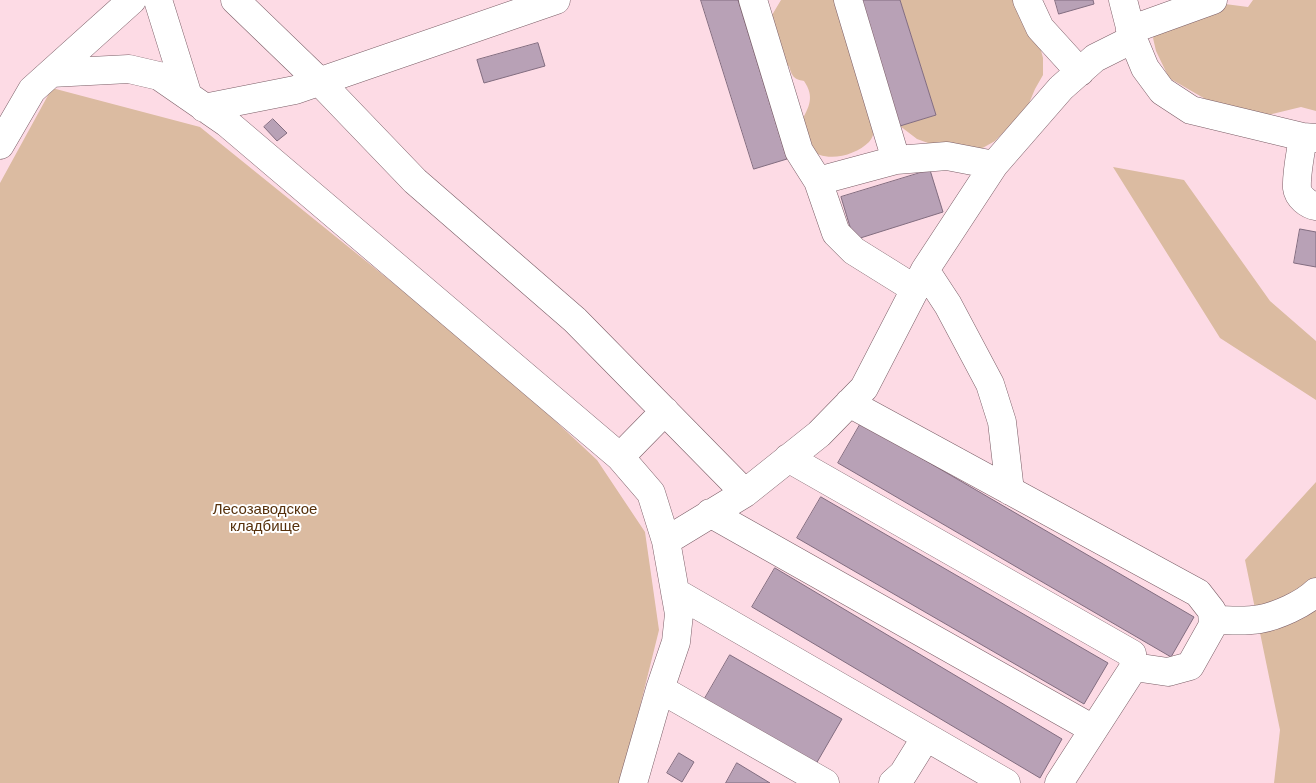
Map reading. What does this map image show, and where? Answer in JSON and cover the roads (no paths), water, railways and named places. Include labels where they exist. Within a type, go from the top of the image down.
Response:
[{"type":"street","points":[[0,144],[32,90],[132,0]]},
{"type":"street","points":[[158,0],[196,102]]},
{"type":"street","points":[[236,0],[319,81],[416,181],[575,320],[745,492]]},
{"type":"street","points":[[196,102],[295,90],[556,0]]},
{"type":"street","points":[[753,0],[799,151],[818,182],[836,232],[854,251],[920,280],[948,305],[990,384],[1002,422],[1010,491]]},
{"type":"street","points":[[848,0],[896,160]]},
{"type":"street","points":[[1027,0],[1040,28],[1080,72]]},
{"type":"street","points":[[1123,0],[1131,34],[1144,68],[1162,91],[1191,110],[1310,137],[1297,190],[1302,198],[1316,206]]},
{"type":"street","points":[[666,541],[745,492],[819,434],[864,388],[920,280],[994,165],[1061,88],[1095,58],[1131,34],[1213,0]]},
{"type":"street","points":[[51,73],[129,68],[159,76],[227,123],[620,457],[651,492],[666,541],[679,614],[676,642],[660,689],[633,783]]},
{"type":"street","points":[[818,182],[896,160],[947,156],[994,165]]},
{"type":"street","points":[[849,404],[1198,593],[1212,610],[1213,625],[1190,666],[1168,672],[1134,667]]},
{"type":"street","points":[[620,457],[665,411]]},
{"type":"street","points":[[788,458],[1132,654],[1134,667],[1059,783]]},
{"type":"street","points":[[710,513],[1093,729]]},
{"type":"street","points":[[675,592],[1006,783]]},
{"type":"street","points":[[1213,620],[1260,620],[1310,599],[1316,592]]},
{"type":"street","points":[[660,689],[825,783]]},
{"type":"street","points":[[892,783],[904,774],[926,737]]},
{"type":"park label","name":"Лесозаводское кладбище","points":[[265,518]]}]
